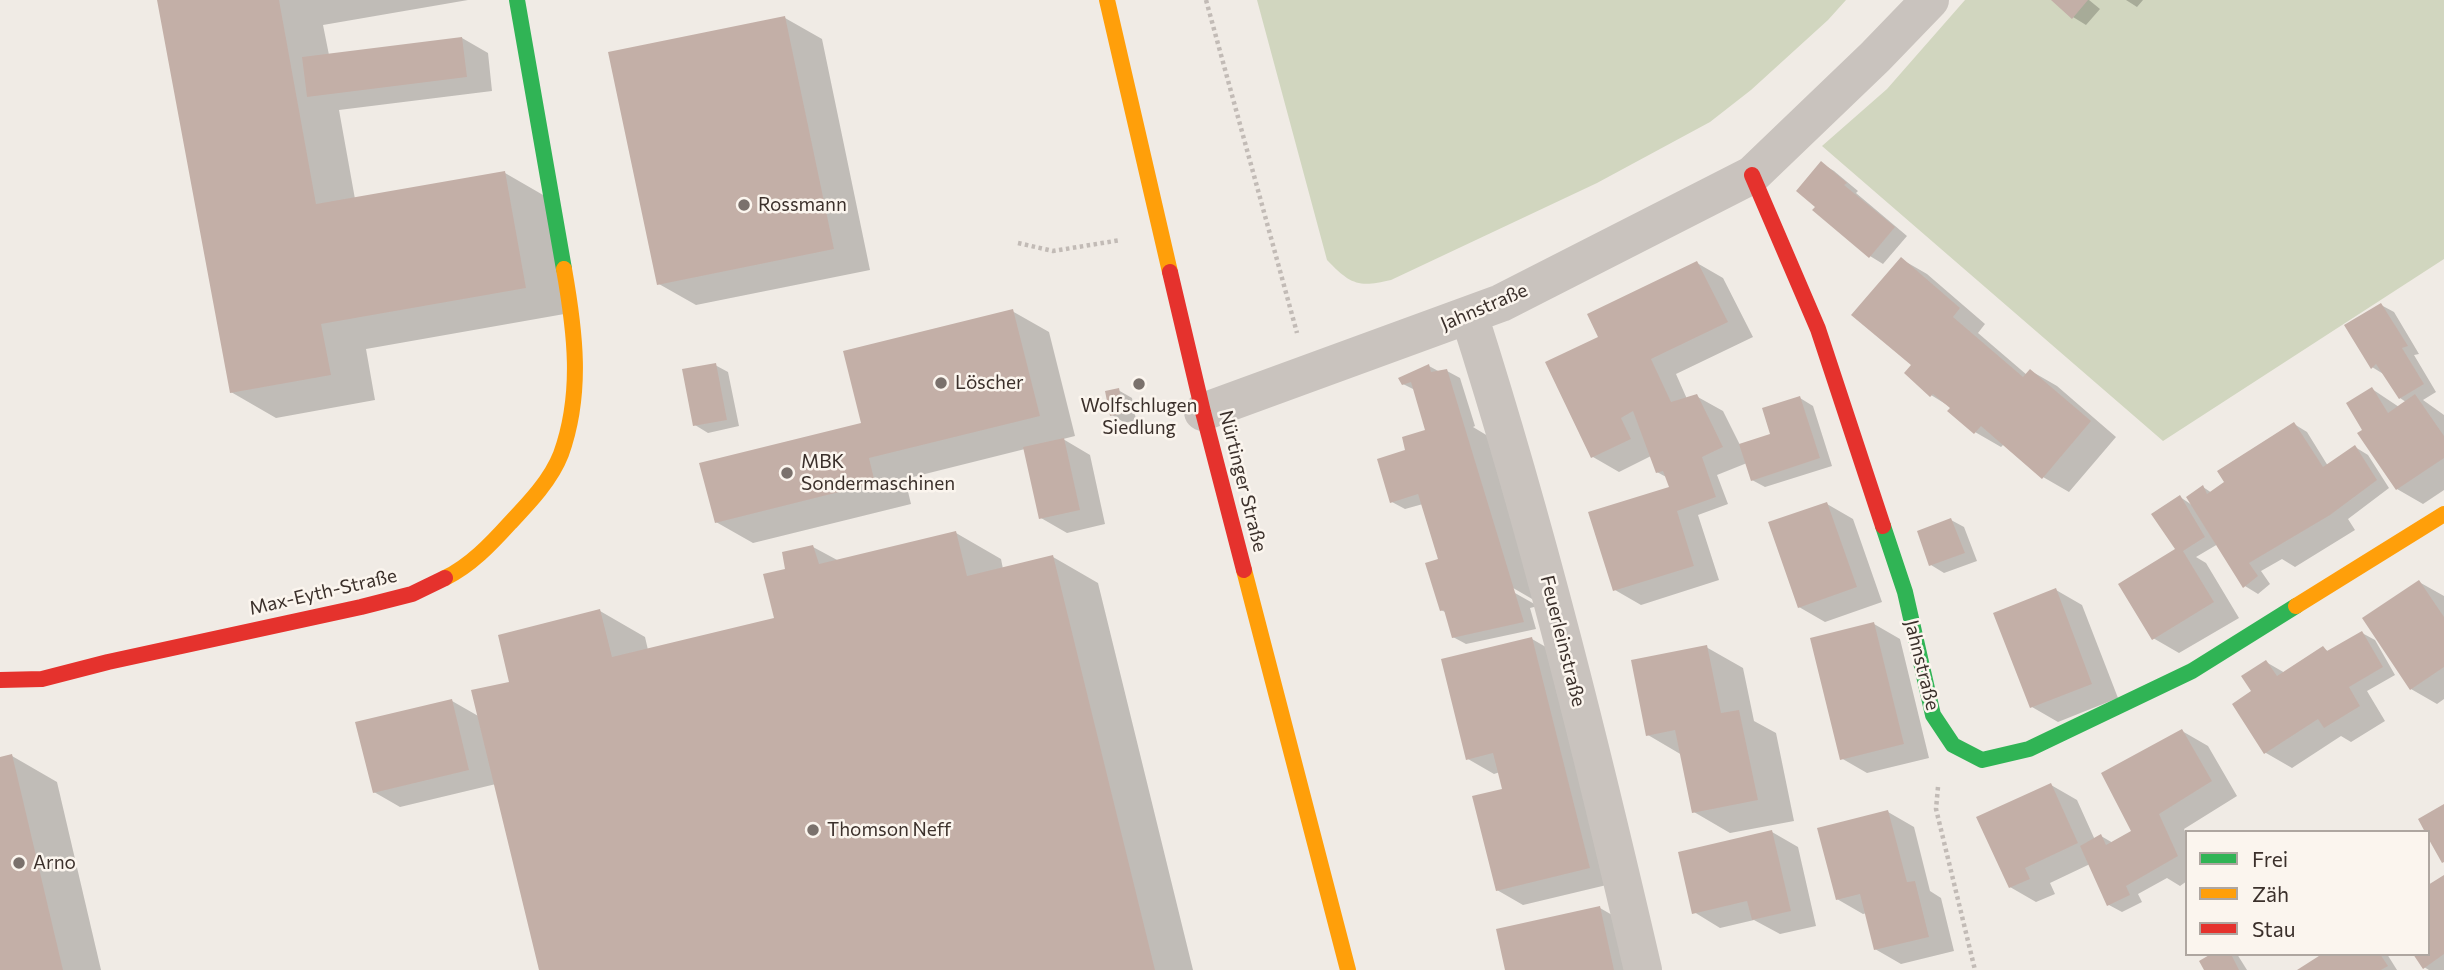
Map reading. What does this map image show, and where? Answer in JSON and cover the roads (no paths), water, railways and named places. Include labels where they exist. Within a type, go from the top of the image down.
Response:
[{"type":"street","name":"Max-Eyth-Straße","points":[[0,680],[42,679],[412,594],[457,572],[493,542],[536,495],[560,456],[574,403],[576,351],[517,0]]},
{"type":"street","name":"Nürtinger Straße","points":[[1107,0],[1203,412],[1348,970]]},
{"type":"street","name":"Jahnstraße","points":[[1203,412],[1501,303],[1752,175],[1930,0]]},
{"type":"street","name":"Jahnstraße","points":[[1752,175],[1818,329],[1905,592],[1933,715],[1953,745],[1982,760],[2029,749],[2192,671],[2444,514]]},
{"type":"street","name":"Feuerleinstraße","points":[[1469,315],[1511,444],[1544,566],[1588,736],[1643,970]]},
{"type":"place","name":"Rossmann","points":[[744,205]]},
{"type":"place","name":"Löscher","points":[[941,383]]},
{"type":"place","name":"Wolfschlugen Siedlung","points":[[1139,384]]},
{"type":"place","name":"MBK Sondermaschinen","points":[[787,473]]},
{"type":"place","name":"Thomson Neff","points":[[813,830]]},
{"type":"place","name":"Arno","points":[[19,863]]}]
